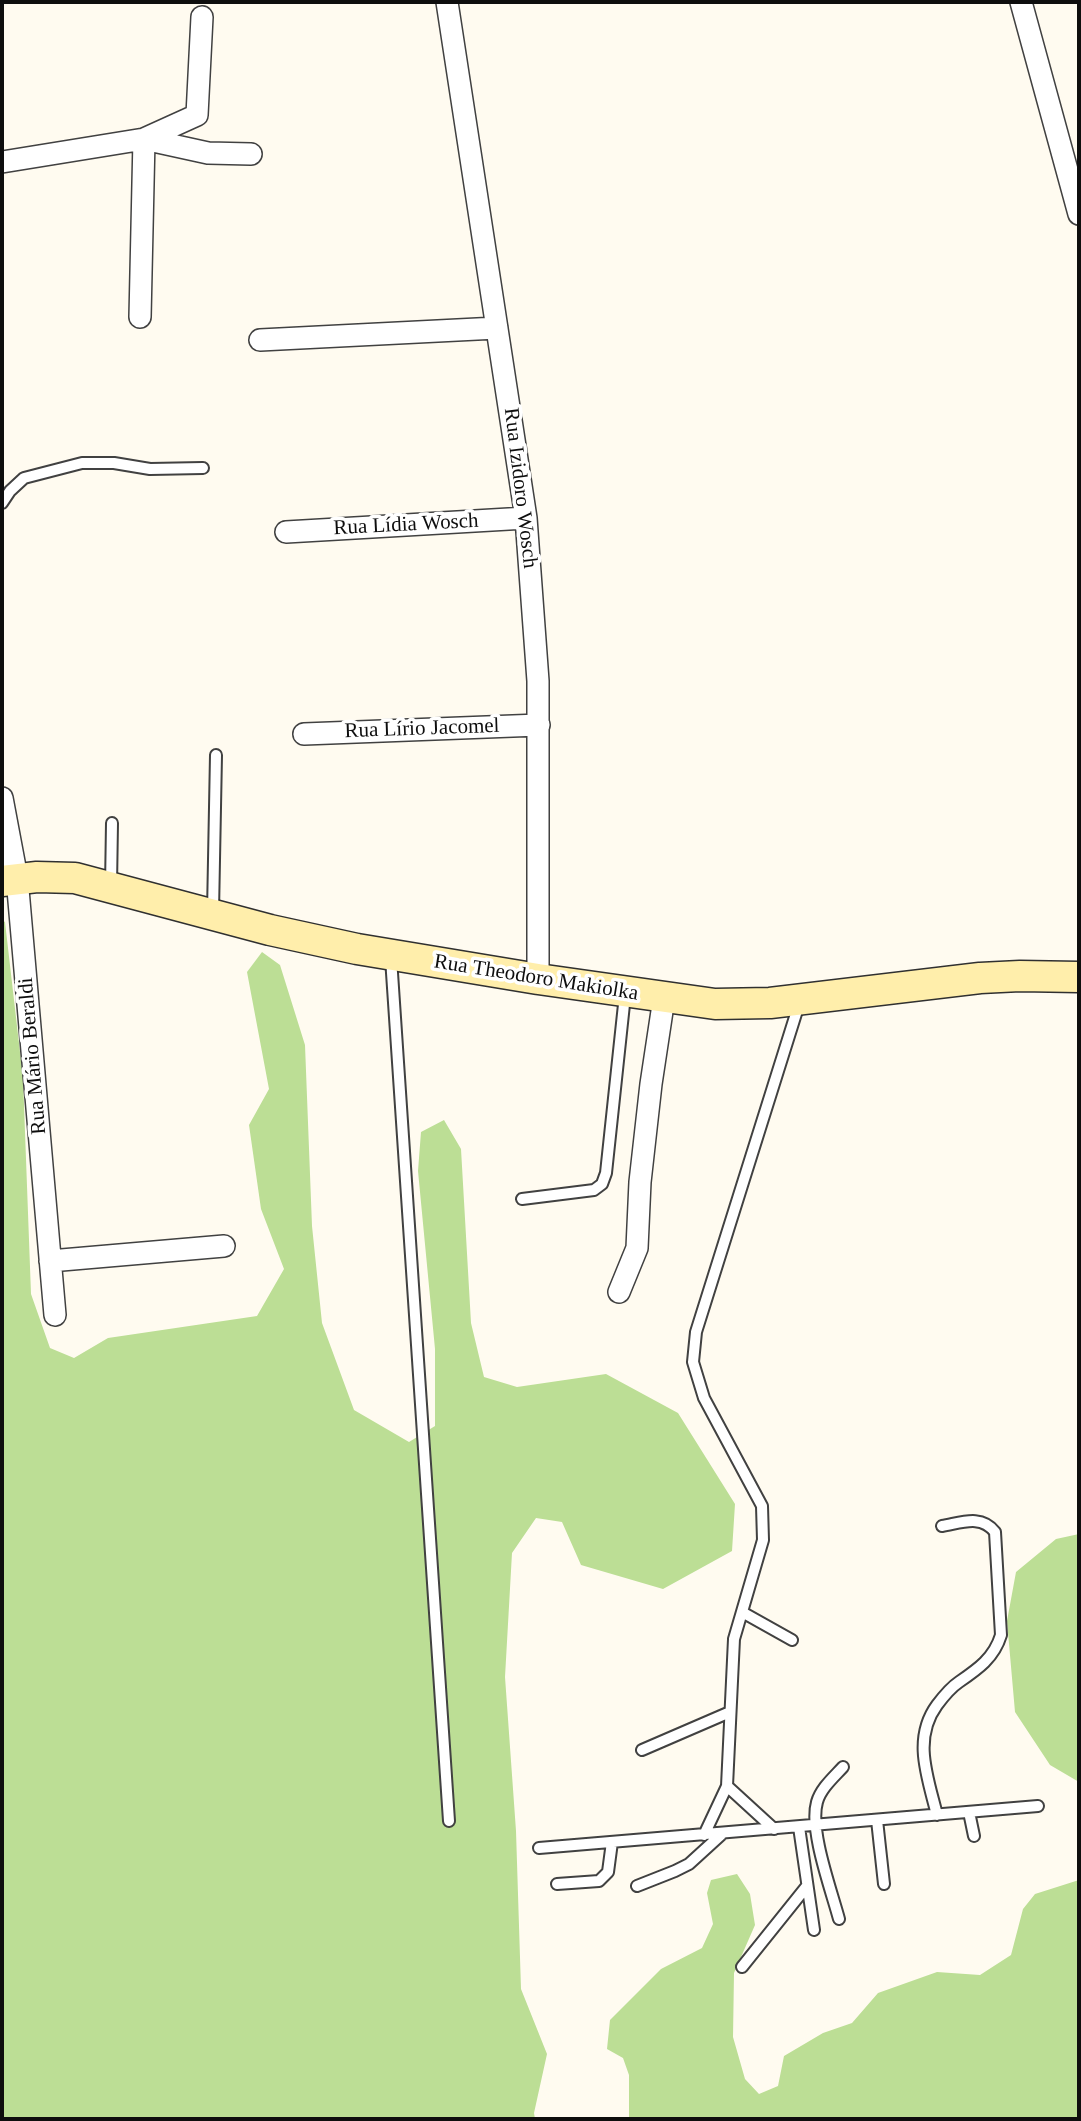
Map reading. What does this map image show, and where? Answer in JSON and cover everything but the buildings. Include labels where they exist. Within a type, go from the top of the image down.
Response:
[{"type":"main road","name":"Rua Theodoro Makiolka","points":[[9,880],[66,877],[322,942],[538,979],[715,1004],[741,1005],[800,1000],[980,978],[1079,977]]},
{"type":"street","name":"Rua Izidoro Wosch","points":[[447,2],[526,518],[536,639],[539,725],[538,979]]},
{"type":"street","points":[[1021,2],[1079,215]]},
{"type":"street","points":[[2,162],[144,139],[197,115],[202,17]]},
{"type":"street","points":[[144,139],[208,153],[251,154]]},
{"type":"street","points":[[140,317],[144,139]]},
{"type":"street","points":[[260,340],[498,328]]},
{"type":"street","name":"Rua Lídia Wosch","points":[[286,532],[526,518]]},
{"type":"street","name":"Rua Lírio Jacomel","points":[[304,734],[539,725]]},
{"type":"street","name":"Rua Mário Beraldi","points":[[2,799],[55,1315]]},
{"type":"street","points":[[619,1293],[637,1248],[640,1182],[664,998]]},
{"type":"street","points":[[50,1261],[224,1246]]},
{"type":"lane","points":[[2,503],[24,478],[82,463],[114,463],[150,469],[203,468]]},
{"type":"lane","points":[[213,915],[216,755]]},
{"type":"lane","points":[[111,887],[112,823]]},
{"type":"lane","points":[[391,955],[449,1821]]},
{"type":"lane","points":[[522,1199],[594,1190],[606,1174],[625,992]]},
{"type":"lane","points":[[704,1835],[727,1786],[734,1639],[763,1540],[762,1507],[704,1398],[693,1362],[696,1332],[800,1000]]},
{"type":"lane","points":[[937,1815],[923,1752],[925,1725],[946,1692],[988,1660],[1001,1635],[995,1532],[990,1526],[976,1520],[942,1526]]},
{"type":"lane","points":[[742,1612],[792,1640]]},
{"type":"lane","points":[[642,1750],[730,1712]]},
{"type":"lane","points":[[839,1919],[814,1825],[820,1795],[843,1767]]},
{"type":"lane","points":[[727,1786],[774,1829]]},
{"type":"lane","points":[[539,1848],[1038,1806]]},
{"type":"lane","points":[[969,1812],[974,1836]]},
{"type":"lane","points":[[877,1820],[884,1885]]},
{"type":"lane","points":[[799,1827],[814,1930]]},
{"type":"lane","points":[[637,1886],[689,1864],[724,1833]]},
{"type":"lane","points":[[557,1884],[600,1881],[608,1872],[611,1842]]},
{"type":"lane","points":[[742,1967],[807,1886]]},
{"type":"green space","points":[[2,920],[5,922],[23,1078],[31,1294],[50,1348],[74,1358],[108,1338],[257,1316],[284,1269],[261,1209],[249,1125],[269,1089],[247,972],[262,952],[280,965],[305,1045],[312,1226],[322,1323],[354,1410],[409,1442],[435,1426],[435,1349],[418,1171],[421,1132],[444,1120],[461,1149],[471,1323],[484,1377],[517,1387],[606,1374],[678,1413],[735,1504],[732,1551],[663,1589],[581,1565],[562,1522],[536,1518],[512,1553],[505,1677],[516,1831],[521,1989],[547,2054],[535,2119],[2,2119]]},
{"type":"green space","points":[[1079,1534],[1079,1782],[1050,1765],[1015,1712],[1007,1621],[1016,1572],[1056,1539]]},
{"type":"green space","points":[[737,1874],[750,1894],[755,1925],[734,1973],[733,2037],[745,2079],[759,2094],[778,2086],[784,2056],[823,2033],[852,2023],[878,1993],[937,1972],[980,1975],[1011,1955],[1023,1909],[1035,1894],[1079,1880],[1079,2119],[629,2119],[629,2075],[623,2058],[607,2049],[610,2020],[661,1969],[702,1948],[713,1924],[707,1893],[711,1880]]}]
